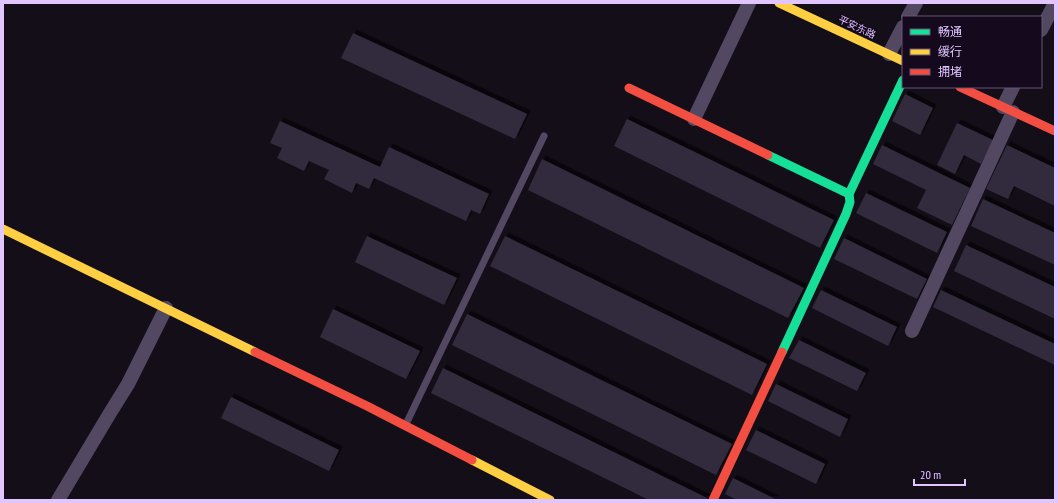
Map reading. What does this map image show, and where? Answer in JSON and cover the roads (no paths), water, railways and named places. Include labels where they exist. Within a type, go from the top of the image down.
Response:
[{"type":"street","points":[[694,119],[749,3]]},
{"type":"street","points":[[909,16],[916,3]]},
{"type":"street","points":[[1042,28],[1055,3]]},
{"type":"street","name":"平安东路","points":[[786,4],[902,60]]},
{"type":"street","points":[[889,54],[902,29]]},
{"type":"street","points":[[713,500],[846,214],[850,202],[849,194],[902,82]]},
{"type":"street","points":[[629,88],[849,194]]},
{"type":"street","points":[[962,88],[1055,131]]},
{"type":"street","points":[[912,331],[1008,109],[1013,88]]},
{"type":"street","points":[[3,229],[405,425],[550,500]]},
{"type":"street","points":[[58,500],[128,384],[166,308]]},
{"type":"lane","points":[[405,425],[544,136]]}]
